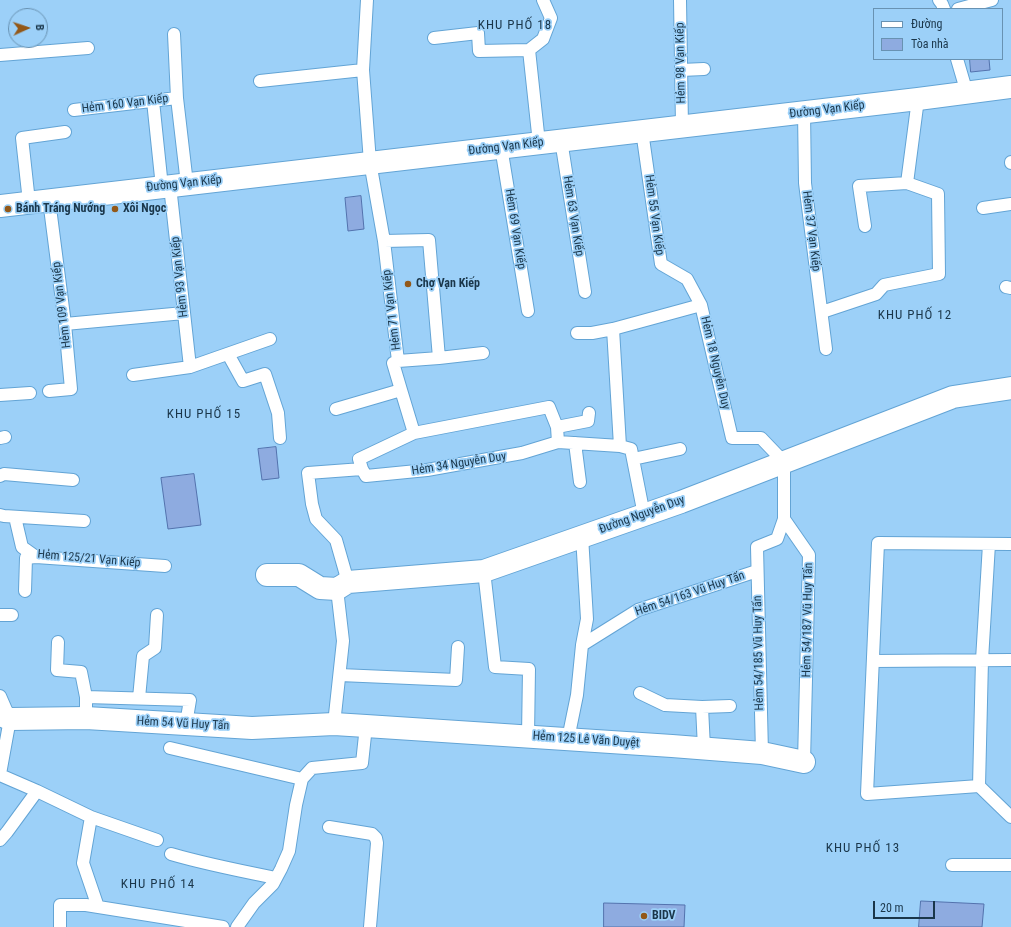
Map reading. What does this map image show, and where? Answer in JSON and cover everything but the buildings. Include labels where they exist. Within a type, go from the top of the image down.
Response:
[{"type":"street","name":"Đường Vạn Kiếp","points":[[0,206],[1011,87]]},
{"type":"street","name":"Đường Nguyễn Duy","points":[[267,575],[299,575],[320,588],[484,571],[681,502],[953,397],[1011,388]]},
{"type":"street","name":"Hẻm 54 Vũ Huy Tấn","points":[[5,717],[86,718],[252,728],[334,724],[366,726]]},
{"type":"street","name":"Hẻm 125 Lê Văn Duyệt","points":[[366,726],[704,748],[762,753],[804,762]]},
{"type":"lane","name":"Hẻm 71 Vạn Kiếp","points":[[367,0],[363,70],[370,162],[384,241],[398,361],[483,353]]},
{"type":"lane","points":[[434,38],[478,33],[479,51],[529,50],[543,39],[551,18],[543,0]]},
{"type":"lane","name":"Hẻm 98 Vạn Kiếp","points":[[680,0],[682,126]]},
{"type":"lane","points":[[962,8],[992,0]]},
{"type":"lane","name":"Hẻm 160 Vạn Kiếp","points":[[173,185],[177,98],[174,34]]},
{"type":"lane","points":[[0,55],[88,48]]},
{"type":"lane","points":[[529,50],[539,143]]},
{"type":"lane","points":[[957,60],[967,93]]},
{"type":"lane","points":[[681,70],[704,69]]},
{"type":"lane","points":[[260,81],[363,70]]},
{"type":"lane","name":"Hẻm 160 Vạn Kiếp","points":[[74,110],[177,98]]},
{"type":"lane","points":[[907,183],[918,99]]},
{"type":"lane","points":[[154,101],[173,185]]},
{"type":"lane","name":"Hẻm 37 Vạn Kiếp","points":[[804,112],[805,183],[826,349]]},
{"type":"lane","name":"Hẻm 55 Vạn Kiếp","points":[[642,131],[661,264],[687,279],[701,306]]},
{"type":"lane","name":"Hẻm 109 Vạn Kiếp","points":[[49,391],[71,389],[64,324],[39,201],[22,138],[65,132]]},
{"type":"lane","name":"Hẻm 63 Vạn Kiếp","points":[[561,140],[586,292]]},
{"type":"lane","name":"Hẻm 69 Vạn Kiếp","points":[[501,147],[528,311]]},
{"type":"lane","points":[[822,312],[876,294],[884,285],[939,274],[938,194],[907,183],[859,186],[865,226]]},
{"type":"lane","name":"Hẻm 93 Vạn Kiếp","points":[[173,185],[190,368]]},
{"type":"lane","points":[[983,208],[1011,204]]},
{"type":"lane","points":[[384,241],[429,240],[439,358]]},
{"type":"lane","name":"Hẻm 18 Nguyễn Duy","points":[[577,333],[613,329],[701,306],[732,438],[761,438],[784,462]]},
{"type":"lane","points":[[64,324],[184,313]]},
{"type":"lane","points":[[613,329],[620,446],[631,449],[644,514]]},
{"type":"lane","points":[[133,375],[190,368],[270,338]]},
{"type":"lane","points":[[228,354],[243,381],[265,374],[278,413],[280,438]]},
{"type":"lane","points":[[398,361],[393,363],[414,433]]},
{"type":"lane","points":[[336,408],[401,390]]},
{"type":"lane","points":[[0,395],[30,393]]},
{"type":"lane","points":[[362,469],[359,459],[414,433],[549,407],[557,427],[558,442]]},
{"type":"lane","points":[[557,427],[588,421],[589,412]]},
{"type":"lane","name":"Hẻm 34 Nguyễn Duy","points":[[343,585],[336,540],[316,518],[312,504],[308,473],[362,469],[366,476],[427,470],[522,453],[558,442],[620,446]]},
{"type":"lane","points":[[575,443],[580,482]]},
{"type":"lane","points":[[633,459],[680,449]]},
{"type":"lane","points":[[784,462],[784,519]]},
{"type":"lane","points":[[0,476],[4,474],[73,480]]},
{"type":"lane","points":[[0,515],[84,521]]},
{"type":"lane","name":"Hẻm 125/21 Vạn Kiếp","points":[[15,517],[22,548],[36,557],[165,566]]},
{"type":"lane","name":"Hẻm 54/185 Vũ Huy Tấn","points":[[762,753],[757,547],[777,539],[784,519]]},
{"type":"lane","name":"Hẻm 54/187 Vũ Huy Tấn","points":[[784,519],[809,555],[804,762]]},
{"type":"lane","points":[[568,739],[578,695],[582,645],[586,619],[582,536]]},
{"type":"lane","points":[[979,786],[867,794],[878,542],[1011,544]]},
{"type":"lane","points":[[988,544],[982,660],[979,786],[1011,817]]},
{"type":"lane","points":[[25,591],[26,558],[36,557]]},
{"type":"lane","points":[[484,571],[495,668],[529,670],[528,736]]},
{"type":"lane","name":"Hẻm 54/163 Vũ Huy Tấn","points":[[582,645],[638,610],[757,571]]},
{"type":"lane","points":[[334,724],[343,641],[343,585]]},
{"type":"lane","points":[[139,698],[143,656],[156,648],[158,615]]},
{"type":"lane","points":[[58,642],[57,670],[81,672],[86,697],[86,718]]},
{"type":"lane","points":[[340,675],[456,680],[458,647]]},
{"type":"lane","points":[[874,661],[1011,660]]},
{"type":"lane","points":[[640,693],[665,705],[702,707],[730,706]]},
{"type":"lane","points":[[0,696],[5,717],[0,774],[91,817],[157,840]]},
{"type":"lane","points":[[86,697],[190,700],[186,724]]},
{"type":"lane","points":[[702,707],[704,748]]},
{"type":"lane","points":[[237,927],[254,903],[273,884],[289,851],[296,805],[302,779],[312,768],[362,763],[366,726]]},
{"type":"lane","points":[[170,748],[302,779]]},
{"type":"lane","points":[[0,840],[37,791]]},
{"type":"lane","points":[[91,817],[83,863],[98,907]]},
{"type":"lane","points":[[329,827],[372,834],[376,838],[377,843],[370,927]]},
{"type":"lane","points":[[171,854],[187,859],[276,878]]},
{"type":"lane","points":[[952,865],[1011,865]]},
{"type":"lane","points":[[60,927],[60,905],[86,905],[222,927]]},
{"type":"place","name":"Bánh Tráng Nướng","points":[[8,209]]},
{"type":"place","name":"Xôi Ngọc","points":[[115,209]]},
{"type":"place","name":"Chợ Vạn Kiếp","points":[[408,284]]},
{"type":"place","name":"BIDV","points":[[644,916]]},
{"type":"district","name":"KHU PHỐ 18","points":[[515,26]]},
{"type":"district","name":"KHU PHỐ 12","points":[[915,316]]},
{"type":"district","name":"KHU PHỐ 15","points":[[204,415]]},
{"type":"district","name":"KHU PHỐ 13","points":[[863,849]]},
{"type":"district","name":"KHU PHỐ 14","points":[[158,885]]}]
